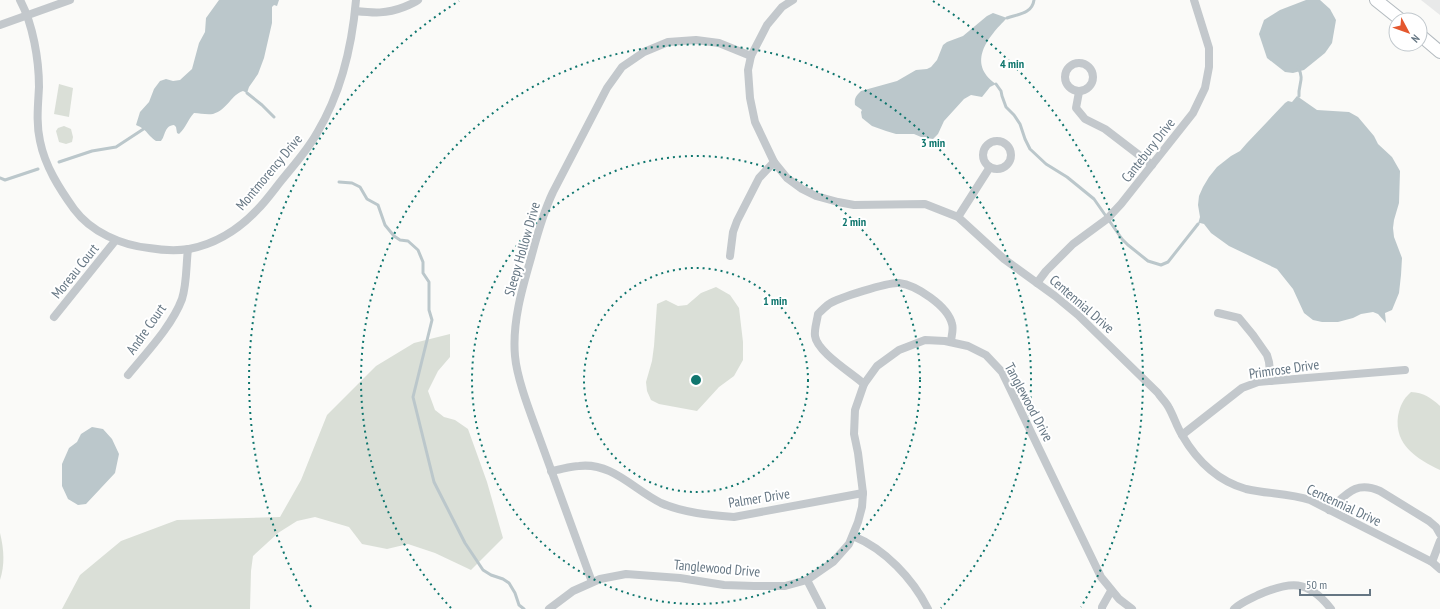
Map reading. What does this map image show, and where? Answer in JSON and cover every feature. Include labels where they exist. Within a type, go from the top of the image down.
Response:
[{"type":"main road","points":[[1376,0],[1391,12]]},
{"type":"main road","points":[[1428,42],[1440,52]]},
{"type":"street","name":"Montmorency Drive","points":[[20,0],[35,47],[37,60],[39,88],[37,122],[40,141],[53,177],[75,210],[90,225],[115,241],[136,247],[163,250],[188,249],[208,243],[233,231],[258,210],[301,157],[332,106],[347,61],[356,0]]},
{"type":"street","points":[[0,25],[70,0]]},
{"type":"street","points":[[355,11],[375,14],[392,12],[415,3],[418,0]]},
{"type":"street","points":[[751,56],[767,26],[782,7],[793,0]]},
{"type":"street","name":"Cantebury Drive","points":[[1037,283],[1046,271],[1073,244],[1107,219],[1121,204],[1193,113],[1205,88],[1209,67],[1209,48],[1194,0]]},
{"type":"street","name":"Sleepy Hollow Drive","points":[[592,582],[551,472],[520,379],[515,357],[514,340],[516,320],[527,273],[546,207],[607,88],[622,68],[644,52],[668,42],[696,40],[719,44],[751,56]]},
{"type":"street","name":"Centennial Drive","points":[[751,56],[748,70],[750,98],[755,122],[774,162],[787,178],[802,189],[816,196],[838,202],[854,205],[925,204],[958,217],[1004,259],[1078,315],[1158,393],[1168,407],[1182,435],[1195,455],[1208,469],[1229,482],[1246,489],[1298,496],[1310,500],[1432,562],[1440,569]]},
{"type":"street","points":[[1078,92],[1076,108],[1085,119],[1105,129],[1152,165]]},
{"type":"street","points":[[730,256],[733,232],[737,221],[759,178],[774,162]]},
{"type":"street","points":[[958,217],[990,167]]},
{"type":"street","name":"Moreau Court","points":[[54,317],[115,241]]},
{"type":"street","name":"Andre Court","points":[[128,375],[173,317],[182,298],[186,279],[188,249]]},
{"type":"street","points":[[864,384],[832,360],[819,346],[814,336],[818,314],[830,304],[885,285],[898,283],[911,286],[931,298],[946,312],[952,325],[951,342]]},
{"type":"street","points":[[1218,313],[1239,318],[1253,335],[1270,362],[1271,381]]},
{"type":"street","name":"Tanglewood Drive","points":[[549,609],[573,591],[592,582],[626,574],[680,578],[724,585],[785,586],[807,580],[833,562],[849,544],[862,507],[858,453],[854,434],[855,410],[864,384],[877,366],[899,350],[925,340],[951,342],[968,346],[986,355],[1002,372],[1101,577],[1118,599],[1132,609]]},
{"type":"street","name":"Primrose Drive","points":[[1182,435],[1242,388],[1258,382],[1405,370]]},
{"type":"street","name":"Palmer Drive","points":[[551,472],[579,466],[592,466],[605,469],[619,475],[649,497],[677,509],[715,516],[734,517],[862,493]]},
{"type":"street","points":[[1329,510],[1350,491],[1362,487],[1372,488],[1429,521],[1436,527],[1440,534]]},
{"type":"street","points":[[853,536],[872,546],[899,568],[923,598],[928,609]]},
{"type":"street","points":[[1432,562],[1440,541]]},
{"type":"street","points":[[807,580],[822,609]]},
{"type":"street","points":[[1234,609],[1246,601],[1285,585],[1310,588],[1319,595],[1331,609]]},
{"type":"street","points":[[1102,609],[1112,592]]},
{"type":"shaded area","points":[[219,0],[279,0],[277,6],[274,5],[272,7],[272,23],[264,58],[258,74],[249,87],[247,93],[243,91],[239,93],[222,109],[213,114],[194,113],[179,134],[177,133],[174,125],[168,127],[161,141],[156,141],[143,129],[136,125],[140,112],[149,102],[154,89],[160,81],[166,79],[173,81],[180,80],[192,69],[199,43],[205,32],[206,18]]},
{"type":"shaded area","points":[[1306,0],[1320,0],[1330,9],[1336,20],[1332,43],[1325,53],[1304,70],[1293,73],[1285,72],[1267,58],[1259,34],[1264,20],[1280,10]]},
{"type":"shaded area","points":[[1421,0],[1440,0],[1440,15]]},
{"type":"shaded area","points":[[993,13],[1007,18],[987,42],[981,59],[982,68],[987,76],[996,84],[990,87],[982,97],[971,95],[964,99],[944,121],[938,134],[933,139],[914,134],[896,134],[872,126],[862,118],[862,110],[855,105],[856,97],[861,91],[897,81],[916,70],[931,67],[937,60],[943,45],[963,36],[987,16]]},
{"type":"shaded area","points":[[59,84],[73,88],[69,117],[54,114]]},
{"type":"shaded area","points":[[1297,96],[1317,110],[1349,112],[1358,117],[1374,136],[1378,144],[1392,157],[1400,171],[1399,203],[1393,228],[1394,237],[1402,258],[1401,275],[1399,293],[1392,310],[1385,313],[1386,323],[1378,314],[1373,312],[1361,314],[1338,322],[1322,322],[1313,320],[1304,313],[1293,289],[1277,269],[1229,246],[1211,233],[1204,224],[1198,224],[1200,217],[1198,205],[1199,196],[1209,177],[1217,167],[1240,151],[1285,103],[1288,101],[1292,102]]},
{"type":"shaded area","points":[[64,126],[71,129],[73,137],[72,142],[66,144],[59,142],[56,131],[58,128]]},
{"type":"shaded area","points":[[716,287],[730,295],[739,308],[743,342],[743,360],[734,376],[719,387],[697,411],[659,404],[651,400],[647,391],[646,382],[652,361],[657,304],[666,300],[678,306],[687,305],[701,293]]},
{"type":"shaded area","points":[[450,334],[450,357],[438,371],[428,391],[435,410],[444,417],[455,420],[468,429],[487,482],[503,538],[471,570],[435,553],[408,544],[387,549],[362,544],[349,527],[315,517],[297,521],[278,533],[253,556],[250,609],[62,609],[80,575],[121,541],[177,520],[280,517],[301,480],[327,415],[376,366],[414,343]]},
{"type":"shaded area","points":[[1411,392],[1420,393],[1427,396],[1440,406],[1440,470],[1423,461],[1409,450],[1403,443],[1400,435],[1398,426],[1399,412],[1404,400]]},
{"type":"shaded area","points":[[92,427],[103,429],[112,439],[119,454],[115,473],[86,504],[78,505],[68,499],[62,486],[62,464],[69,448],[77,442],[81,434]]},
{"type":"shaded area","points":[[0,533],[3,569],[0,580]]},
{"type":"waterway","points":[[1007,18],[1024,13],[1033,5],[1034,0]]},
{"type":"waterway","points":[[1298,67],[1301,76],[1299,96]]},
{"type":"waterway","points":[[996,84],[1001,91],[1006,107],[1020,124],[1030,149],[1046,164],[1067,177],[1094,199],[1122,239],[1148,261],[1161,265],[1168,262],[1198,224]]},
{"type":"waterway","points":[[247,93],[274,117]]},
{"type":"waterway","points":[[59,162],[92,151],[116,147],[145,128]]},
{"type":"waterway","points":[[0,178],[5,180],[38,169]]},
{"type":"waterway","points":[[339,182],[352,183],[360,187],[367,199],[378,205],[385,225],[394,236],[400,240],[408,241],[418,250],[423,262],[423,273],[429,282],[429,310],[432,320],[413,397],[434,482],[465,543],[483,570],[509,583],[515,593],[519,605],[524,609]]}]
